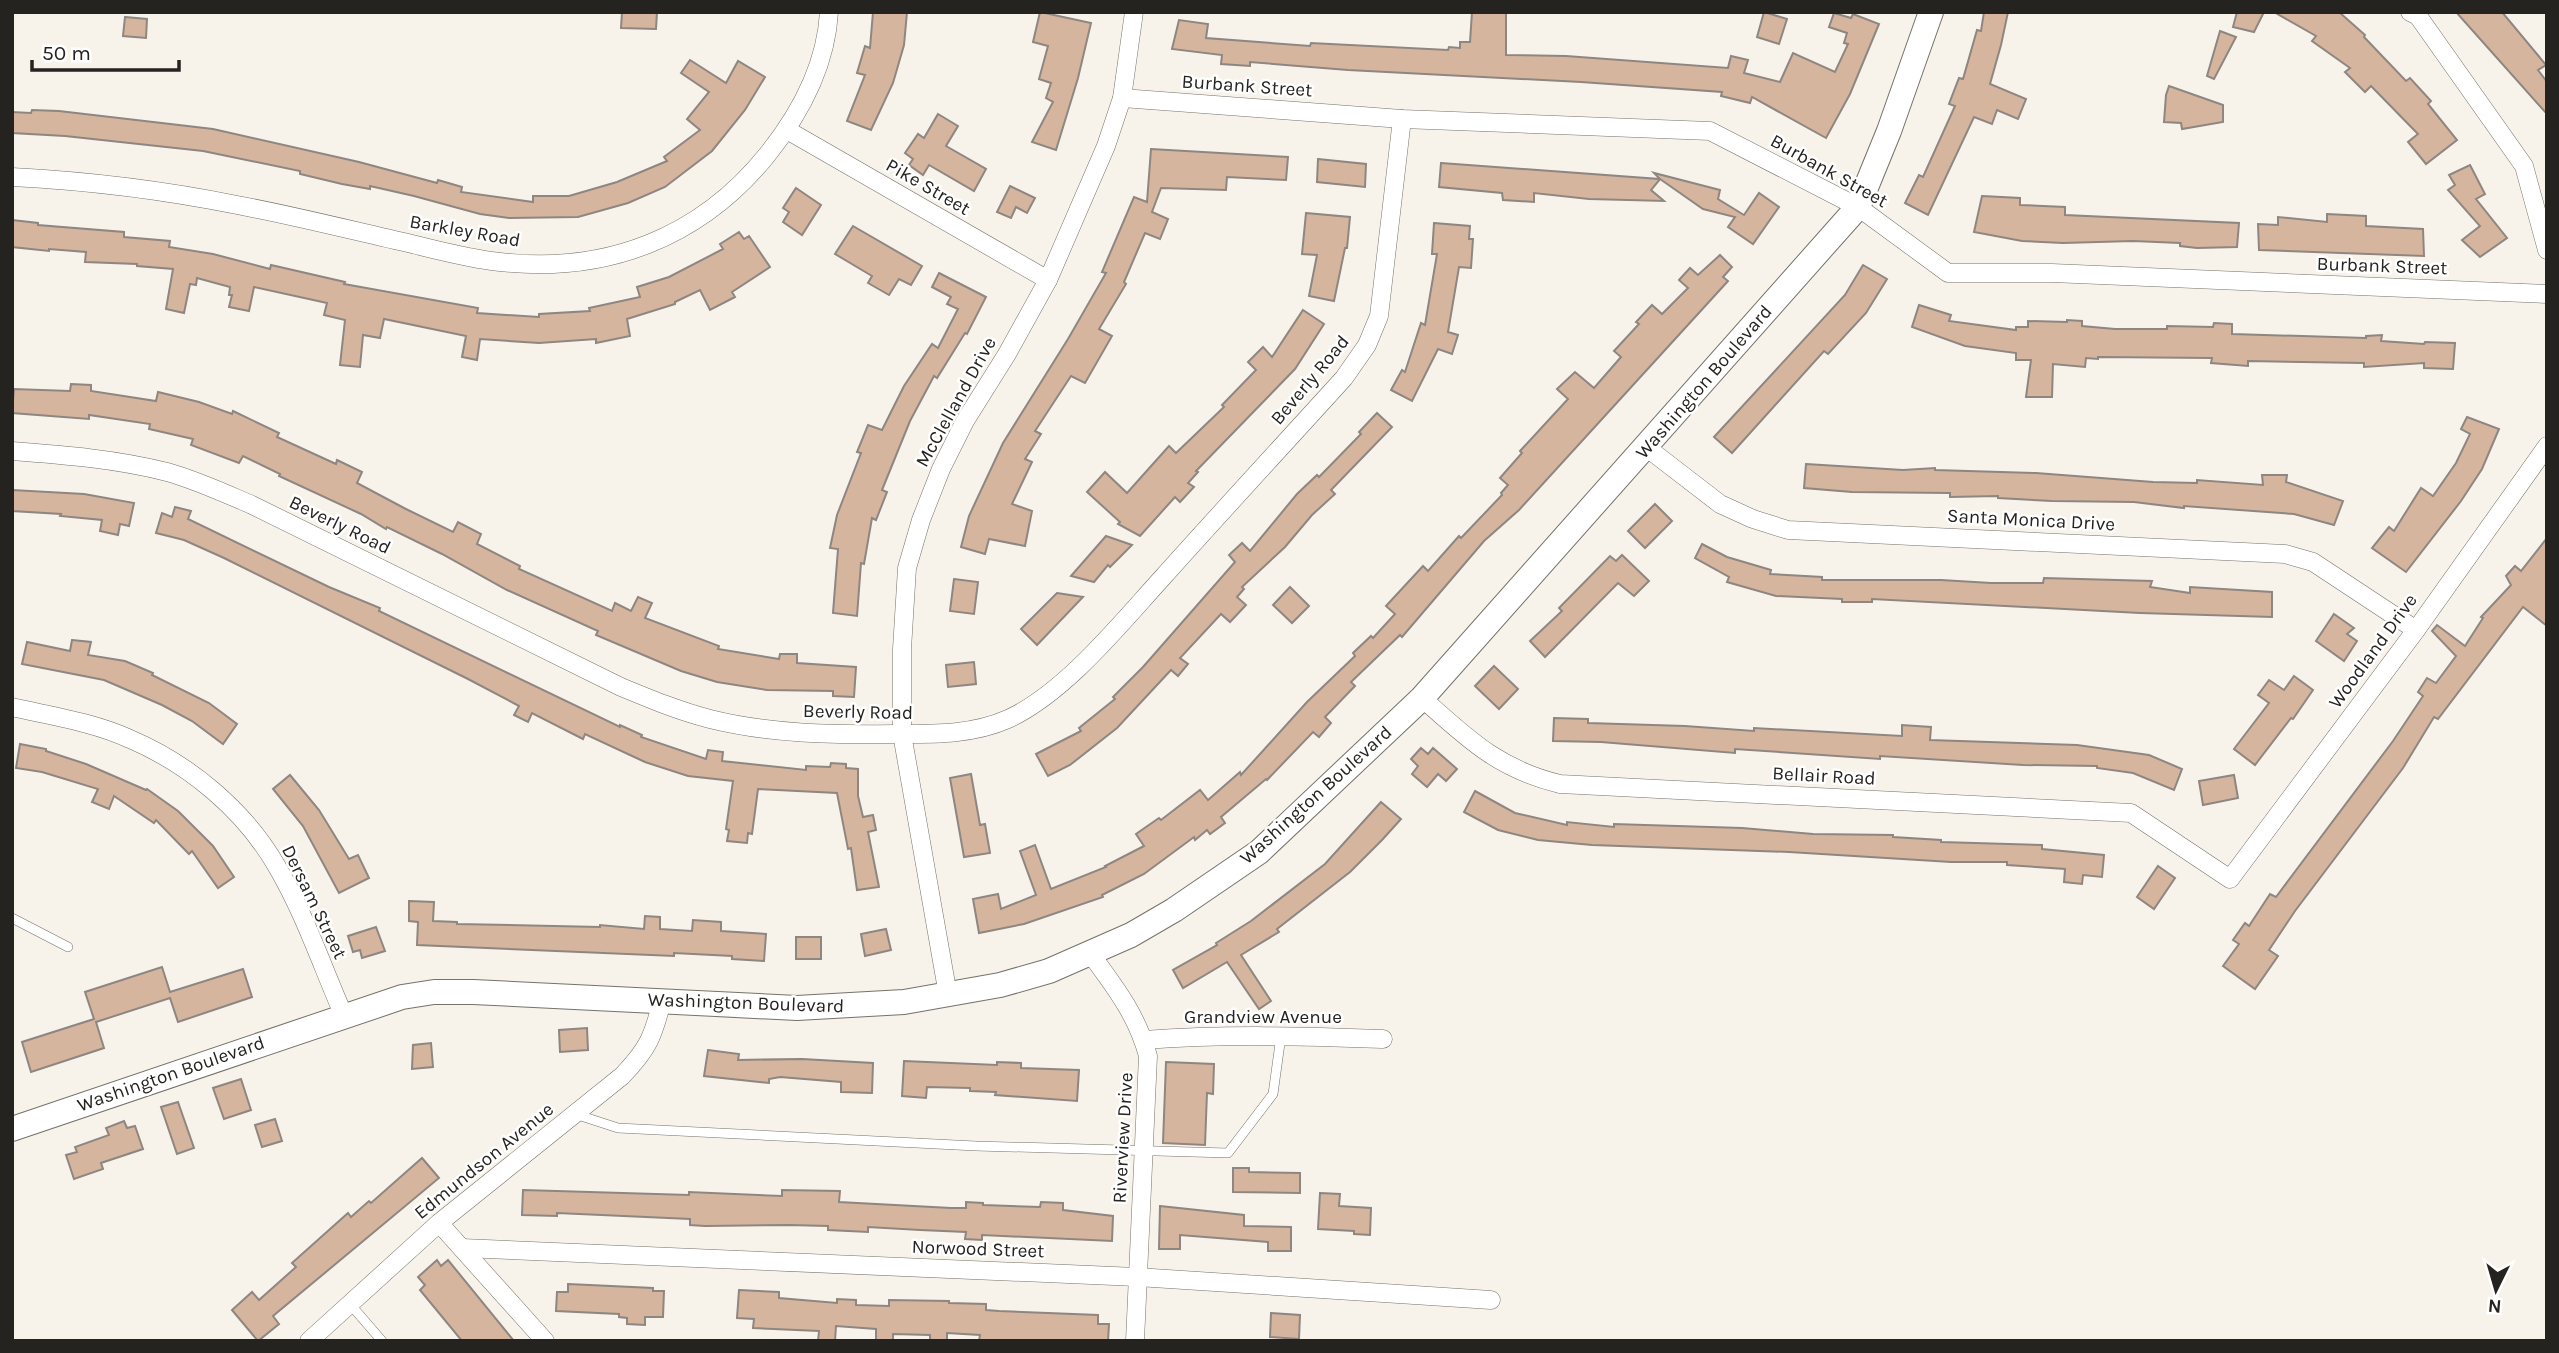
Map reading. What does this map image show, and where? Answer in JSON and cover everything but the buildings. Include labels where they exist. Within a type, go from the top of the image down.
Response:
[{"type":"street","name":"Barkley Road","points":[[12,177],[125,186],[238,205],[501,262],[594,261],[638,249],[681,231],[725,198],[759,165],[787,130],[813,81],[828,29],[828,12]]},
{"type":"street","name":"McClelland Drive","points":[[948,995],[902,734],[902,649],[907,568],[921,520],[941,469],[965,421],[1048,281],[1106,146],[1122,98],[1134,12]]},
{"type":"street","name":"Washington Boulevard","points":[[12,1129],[402,997],[434,992],[797,1008],[904,1002],[1000,985],[1049,971],[1131,935],[1174,910],[1259,852],[1422,698],[1858,207],[1889,131],[1931,12]]},
{"type":"street","points":[[2410,12],[2418,16],[2524,166],[2547,250]]},
{"type":"street","name":"Burbank Street","points":[[1122,98],[1402,119],[1710,131],[1858,207],[1948,273],[2052,273],[2547,294]]},
{"type":"street","name":"Beverly Road","points":[[12,451],[132,464],[209,486],[621,687],[668,707],[712,720],[766,730],[834,735],[944,734],[981,728],[1008,719],[1031,707],[1112,633],[1344,377],[1367,345],[1379,316],[1402,119]]},
{"type":"street","name":"Pike Street","points":[[787,130],[1048,281]]},
{"type":"street","name":"Woodland Drive","points":[[2230,879],[2416,630],[2547,446]]},
{"type":"street","name":"Santa Monica Drive","points":[[1646,447],[1720,503],[1753,519],[1788,530],[2285,554],[2313,562],[2416,630]]},
{"type":"street","name":"Bellair Road","points":[[1422,698],[1470,741],[1500,761],[1530,776],[1560,784],[2131,813],[2230,879]]},
{"type":"street","name":"Dersam Street","points":[[12,707],[84,724],[128,738],[187,771],[222,798],[250,827],[276,865],[344,1016]]},
{"type":"street","name":"Riverview Drive","points":[[1090,953],[1130,1010],[1144,1040],[1148,1056],[1135,1341]]},
{"type":"street","name":"Edmundson Avenue","points":[[309,1341],[439,1223],[622,1076],[643,1055],[654,1033],[662,1001]]},
{"type":"street","name":"Grandview Avenue","points":[[1144,1040],[1280,1036],[1383,1039]]},
{"type":"street","points":[[439,1223],[545,1341]]},
{"type":"street","name":"Norwood Street","points":[[462,1248],[1137,1277],[1491,1300]]},
{"type":"lane","points":[[12,918],[68,947]]},
{"type":"lane","points":[[575,1114],[618,1128],[976,1146],[1228,1153],[1273,1094],[1280,1036]]},
{"type":"lane","points":[[349,1304],[382,1341]]}]
